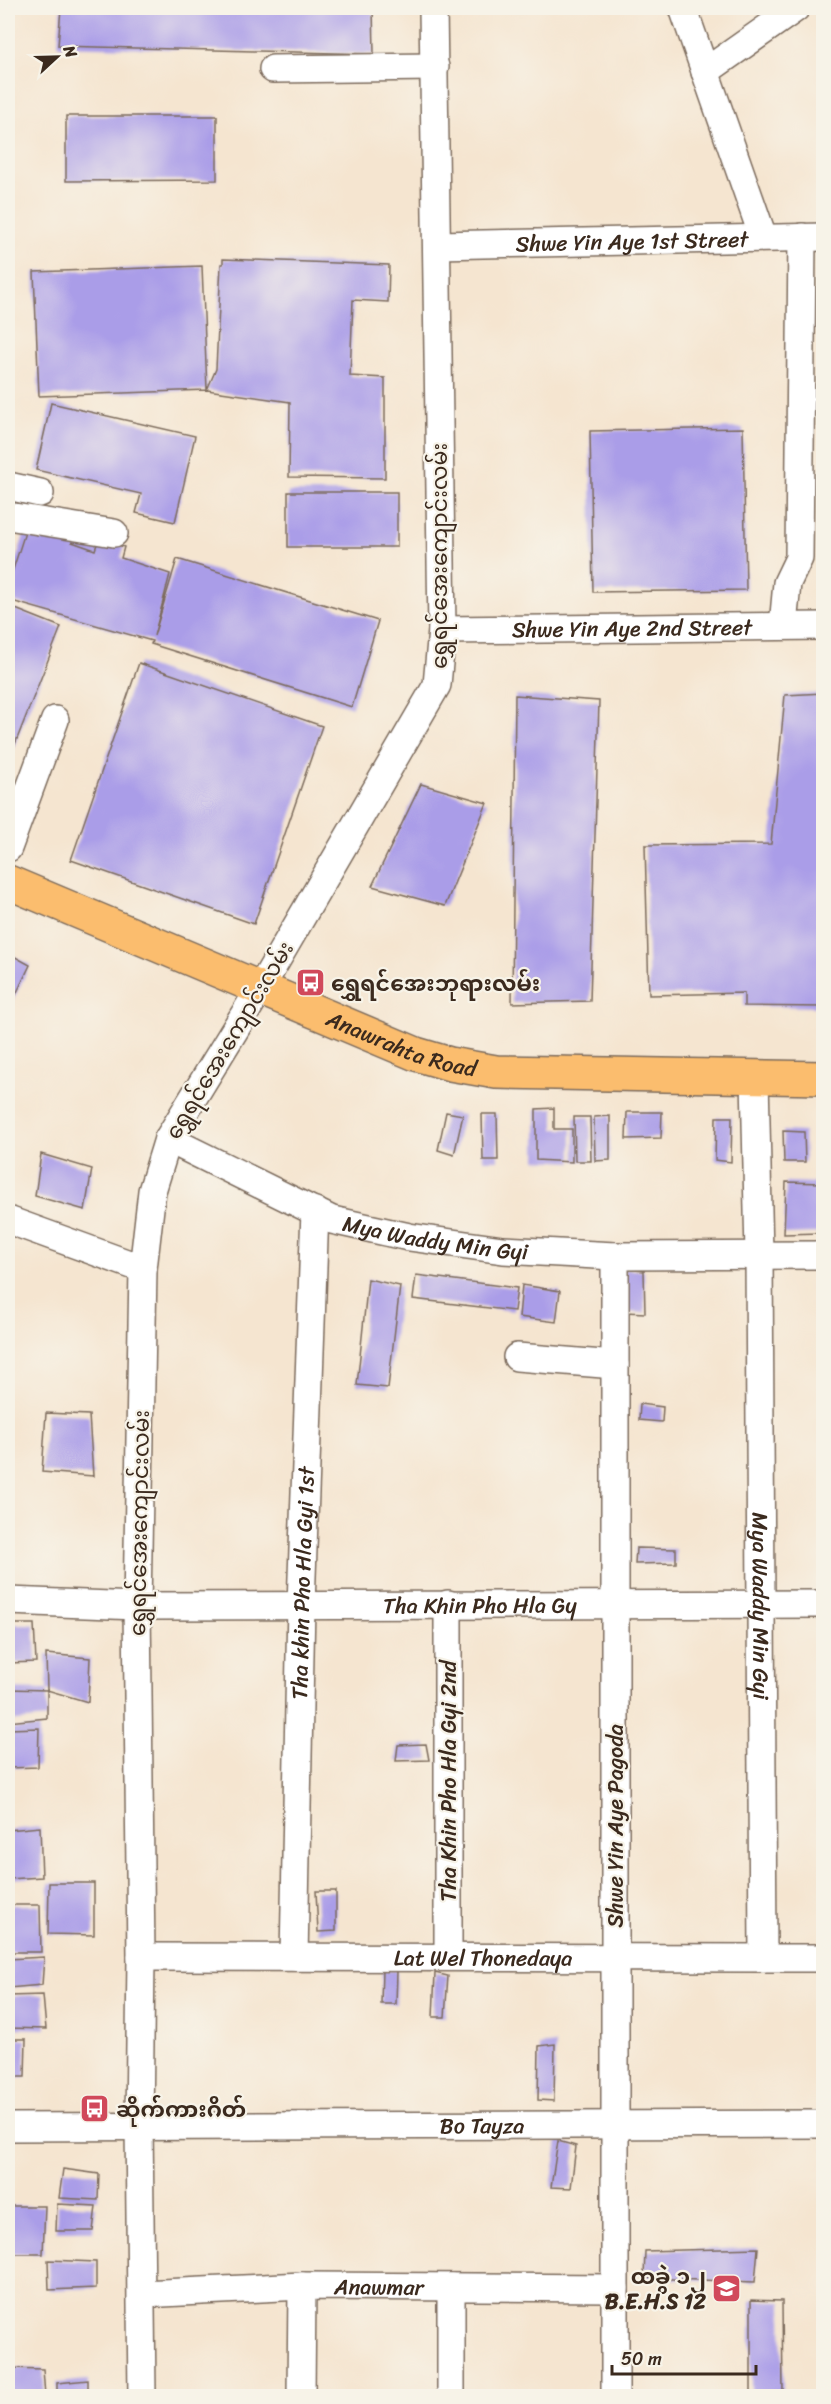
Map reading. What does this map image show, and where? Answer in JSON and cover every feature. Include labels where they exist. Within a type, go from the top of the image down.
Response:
[{"type":"main road","name":"Anawrahta Road","points":[[8,882],[416,1054],[450,1064],[496,1072],[824,1078]]},
{"type":"street","name":"ရွှေရင်အေးကျောင်းလမ်း","points":[[142,2397],[137,1606],[143,1269],[152,1191],[168,1139],[261,987],[437,685],[442,630],[433,8]]},
{"type":"street","points":[[683,8],[763,237]]},
{"type":"street","points":[[705,72],[796,8]]},
{"type":"street","points":[[273,69],[435,67]]},
{"type":"street","points":[[783,626],[787,583],[799,558],[813,237]]},
{"type":"street","name":"Shwe Yin Aye 1st Street","points":[[438,245],[813,237]]},
{"type":"street","points":[[8,486],[40,493]]},
{"type":"street","points":[[8,516],[114,532]]},
{"type":"street","name":"Shwe Yin Aye 2nd Street","points":[[442,630],[824,626]]},
{"type":"street","points":[[8,848],[55,720]]},
{"type":"street","name":"Mya Waddy Min Gyi","points":[[755,1078],[759,1255],[763,1958]]},
{"type":"street","name":"Mya Waddy Min Gyi","points":[[168,1139],[332,1220],[409,1237],[502,1250],[615,1256],[824,1255]]},
{"type":"street","name":"Tha khin Pho Hla Gyi 1st","points":[[294,1957],[301,1605],[315,1211]]},
{"type":"street","points":[[8,1220],[143,1269]]},
{"type":"street","name":"Shwe Yin Aye Pagoda","points":[[615,1256],[615,2397]]},
{"type":"street","points":[[517,1357],[615,1365]]},
{"type":"street","name":"Tha Khin Pho Hla Gy","points":[[8,1601],[137,1606],[824,1604]]},
{"type":"street","name":"Tha Khin Pho Hla Gyi 2nd","points":[[448,1605],[448,1958]]},
{"type":"street","name":"Lat Wel Thonedaya","points":[[141,1957],[824,1958]]},
{"type":"street","name":"Bo Tayza","points":[[8,2127],[824,2124]]},
{"type":"street","points":[[300,2397],[302,2286]]},
{"type":"street","name":"Anawmar","points":[[142,2294],[302,2286],[615,2288]]},
{"type":"street","points":[[451,2287],[451,2397]]},
{"type":"building","points":[[61,8],[373,8],[374,54],[58,46]]},
{"type":"building","points":[[66,116],[217,116],[217,180],[66,181]]},
{"type":"building","points":[[223,259],[389,265],[388,302],[353,300],[350,376],[385,378],[385,478],[289,477],[290,402],[207,390],[216,369]]},
{"type":"building","points":[[202,266],[207,390],[39,396],[34,272]]},
{"type":"building","points":[[51,403],[195,436],[175,522],[136,513],[141,494],[36,470]]},
{"type":"building","points":[[743,428],[746,590],[593,592],[590,431]]},
{"type":"building","points":[[288,492],[397,492],[397,547],[288,547]]},
{"type":"building","points":[[27,526],[75,534],[72,542],[95,550],[99,538],[124,547],[121,558],[170,574],[154,636],[177,559],[378,621],[352,707],[151,644],[152,641],[8,600],[8,585]]},
{"type":"building","points":[[8,606],[61,627],[8,762]]},
{"type":"building","points":[[139,663],[322,726],[254,924],[71,860]]},
{"type":"building","points":[[824,693],[824,1007],[744,1006],[744,993],[649,995],[645,845],[771,844],[785,695]]},
{"type":"building","points":[[515,695],[599,701],[590,1001],[512,1003]]},
{"type":"building","points":[[421,784],[487,803],[445,906],[372,886]]},
{"type":"building","points":[[8,953],[30,965],[8,1011]]},
{"type":"building","points":[[554,1108],[554,1129],[572,1129],[572,1162],[536,1160],[536,1109]]},
{"type":"building","points":[[446,1112],[463,1115],[454,1155],[438,1150]]},
{"type":"building","points":[[627,1112],[662,1112],[661,1138],[626,1139]]},
{"type":"building","points":[[821,1112],[824,1113],[824,1152],[821,1152]]},
{"type":"building","points":[[482,1114],[497,1114],[498,1160],[483,1160]]},
{"type":"building","points":[[610,1116],[610,1160],[595,1161],[594,1117]]},
{"type":"building","points":[[574,1117],[590,1117],[591,1161],[575,1161]]},
{"type":"building","points":[[716,1117],[732,1117],[731,1162],[715,1160]]},
{"type":"building","points":[[783,1131],[804,1132],[805,1162],[784,1162]]},
{"type":"building","points":[[41,1154],[92,1169],[85,1210],[35,1196]]},
{"type":"building","points":[[786,1182],[822,1183],[821,1233],[784,1234]]},
{"type":"building","points":[[625,1269],[644,1271],[645,1313],[625,1312]]},
{"type":"building","points":[[416,1275],[517,1288],[514,1311],[413,1299]]},
{"type":"building","points":[[368,1279],[400,1286],[388,1388],[357,1385]]},
{"type":"building","points":[[522,1285],[560,1291],[556,1322],[519,1317]]},
{"type":"building","points":[[640,1404],[663,1407],[662,1422],[639,1420]]},
{"type":"building","points":[[46,1413],[89,1415],[93,1476],[42,1472]]},
{"type":"building","points":[[636,1548],[676,1549],[676,1563],[635,1564]]},
{"type":"building","points":[[8,1624],[34,1624],[36,1662],[8,1663]]},
{"type":"building","points":[[46,1654],[90,1658],[88,1702],[47,1690]]},
{"type":"building","points":[[8,1689],[47,1690],[47,1718],[8,1722]]},
{"type":"building","points":[[39,1728],[38,1767],[8,1768],[8,1729]]},
{"type":"building","points":[[426,1744],[429,1760],[396,1761],[398,1745]]},
{"type":"building","points":[[40,1827],[42,1877],[8,1879],[8,1830]]},
{"type":"building","points":[[49,1883],[94,1883],[94,1935],[48,1934]]},
{"type":"building","points":[[316,1891],[336,1891],[336,1931],[318,1932]]},
{"type":"building","points":[[8,1905],[40,1905],[41,1952],[8,1952]]},
{"type":"building","points":[[44,1957],[42,1985],[8,1988],[8,1959]]},
{"type":"building","points":[[382,1970],[397,1971],[396,2004],[381,2004]]},
{"type":"building","points":[[435,1973],[448,1976],[445,2017],[433,2017]]},
{"type":"building","points":[[43,1995],[46,2029],[8,2028],[8,1996]]},
{"type":"building","points":[[8,2039],[26,2039],[25,2077],[8,2077]]},
{"type":"building","points":[[555,2044],[554,2101],[538,2100],[539,2046]]},
{"type":"building","points":[[558,2141],[576,2146],[571,2188],[551,2187]]},
{"type":"building","points":[[63,2169],[99,2174],[98,2200],[59,2198]]},
{"type":"building","points":[[57,2204],[96,2206],[93,2231],[56,2231]]},
{"type":"building","points":[[8,2206],[45,2206],[43,2254],[8,2254]]},
{"type":"building","points":[[758,2248],[755,2282],[644,2278],[645,2251]]},
{"type":"building","points":[[48,2260],[96,2262],[96,2288],[49,2290]]},
{"type":"building","points":[[751,2300],[782,2301],[783,2396],[751,2396]]},
{"type":"building","points":[[8,2368],[43,2369],[45,2396],[8,2396]]},
{"type":"building","points":[[88,2380],[88,2396],[57,2396],[57,2383]]},
{"type":"place","name":"ရွှေရင်အေးဘုရားလမ်း","points":[[310,983]]},
{"type":"place","name":"ဆိုက်ကားဂိတ်","points":[[95,2109]]},
{"type":"place","name":"ထခွဲ ၁၂ B.E.H.S 12","points":[[727,2289]]}]
